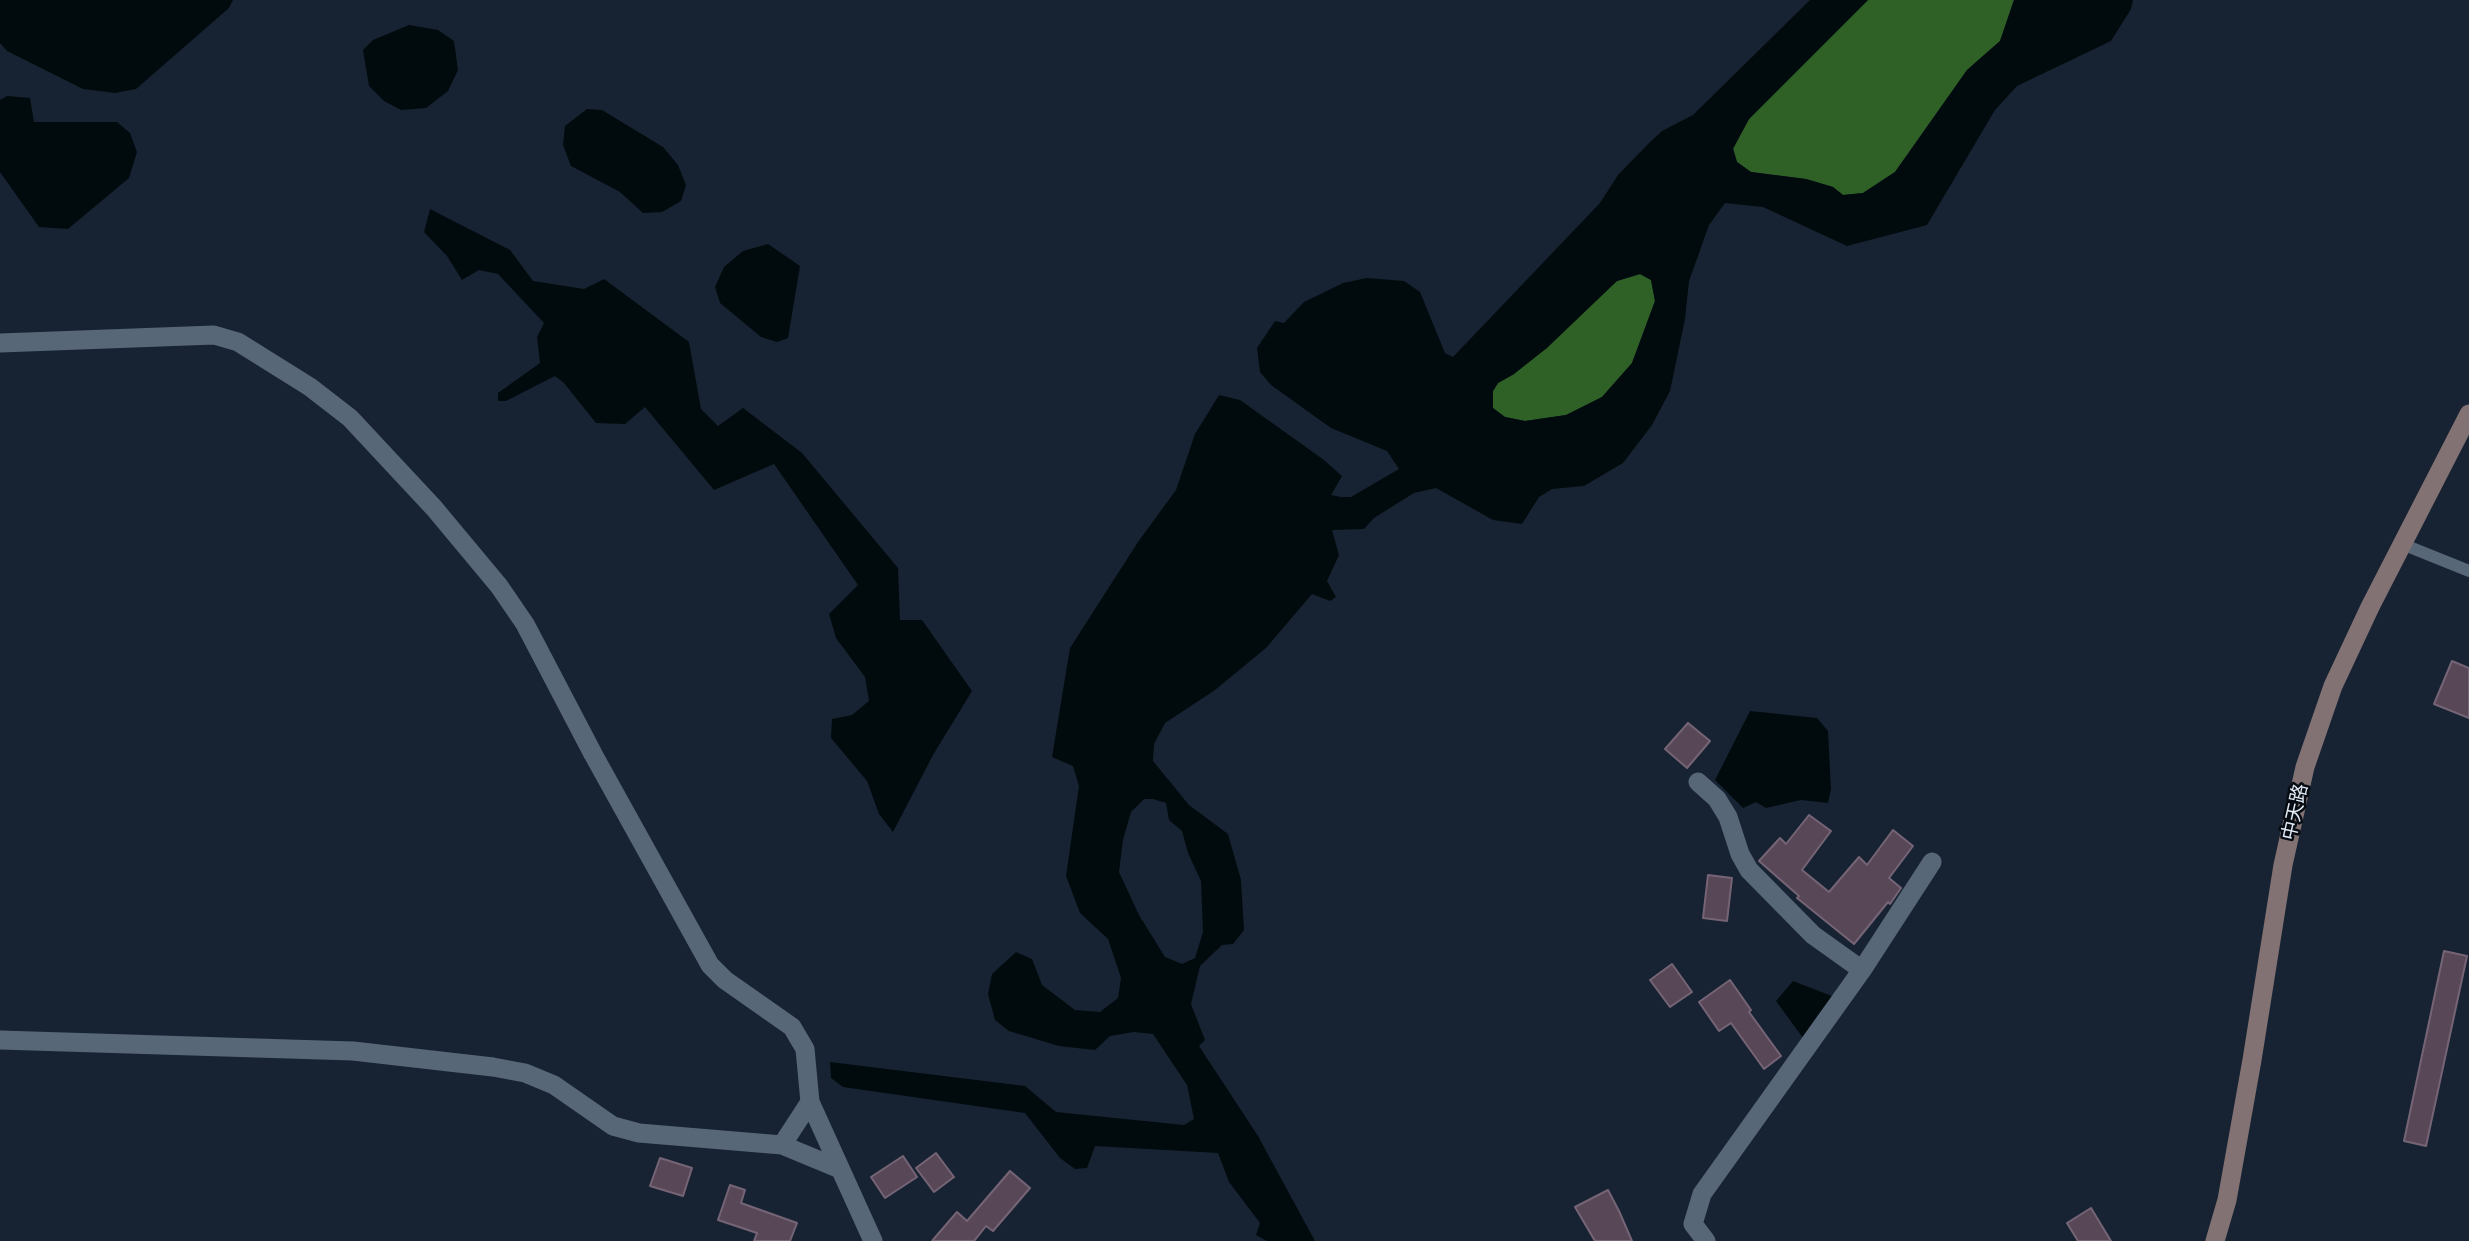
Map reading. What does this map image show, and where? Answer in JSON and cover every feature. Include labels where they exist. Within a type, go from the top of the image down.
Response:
[{"type":"main road","name":"中天路","points":[[2215,1241],[2227,1200],[2283,865],[2305,767],[2333,686],[2469,414]]},
{"type":"street","points":[[0,343],[214,335],[237,342],[310,387],[350,418],[434,508],[499,586],[518,614],[710,965],[725,980],[792,1027],[805,1049],[810,1102],[873,1241]]},
{"type":"street","points":[[1698,782],[1717,799],[1728,817],[1740,855],[1749,870],[1813,935],[1861,970]]},
{"type":"street","points":[[1706,1241],[1693,1224],[1702,1194],[1861,970],[1932,862]]},
{"type":"street","points":[[0,1040],[353,1051],[494,1067],[525,1073],[554,1085],[613,1126],[639,1133],[782,1145],[840,1168]]},
{"type":"street","points":[[782,1145],[810,1102]]},
{"type":"lane","points":[[2402,544],[2469,571]]},
{"type":"green space","points":[[1868,0],[2014,0],[2000,41],[1967,70],[1895,172],[1863,193],[1843,195],[1833,187],[1806,179],[1751,172],[1737,162],[1733,148],[1749,119]]},
{"type":"green space","points":[[1640,274],[1651,280],[1655,301],[1632,363],[1602,397],[1566,415],[1525,421],[1505,417],[1493,408],[1493,391],[1498,383],[1514,374],[1617,281]]},
{"type":"shaded area","points":[[0,0],[233,0],[229,8],[136,89],[115,93],[83,89],[7,51],[0,43]]},
{"type":"shaded area","points":[[1810,0],[1868,0],[1749,119],[1733,149],[1737,162],[1751,172],[1806,179],[1833,187],[1843,195],[1863,193],[1895,172],[1967,70],[2000,41],[2014,0],[2133,0],[2131,9],[2111,41],[2017,86],[1995,110],[1927,225],[1847,246],[1763,207],[1725,203],[1709,225],[1689,281],[1685,319],[1670,391],[1652,425],[1623,463],[1584,486],[1552,489],[1539,497],[1522,524],[1493,520],[1436,488],[1414,493],[1374,518],[1364,529],[1332,530],[1339,555],[1327,581],[1336,597],[1330,601],[1312,594],[1266,648],[1215,690],[1165,723],[1154,744],[1153,761],[1189,805],[1228,834],[1241,880],[1244,930],[1233,944],[1222,945],[1200,966],[1191,1004],[1205,1040],[1199,1046],[1258,1136],[1315,1241],[1267,1241],[1256,1235],[1260,1223],[1229,1182],[1218,1153],[1095,1146],[1087,1168],[1075,1169],[1060,1158],[1025,1113],[843,1087],[831,1078],[830,1062],[1025,1086],[1056,1112],[1184,1125],[1194,1119],[1187,1085],[1153,1034],[1134,1032],[1110,1036],[1095,1050],[1059,1046],[1009,1031],[995,1020],[988,994],[992,974],[1016,952],[1032,959],[1042,985],[1075,1010],[1100,1012],[1118,998],[1121,978],[1108,939],[1080,913],[1066,876],[1079,786],[1073,766],[1052,757],[1070,648],[1138,542],[1176,490],[1195,434],[1219,395],[1240,400],[1342,476],[1331,495],[1351,497],[1399,469],[1387,451],[1331,428],[1271,385],[1260,372],[1257,348],[1275,321],[1284,323],[1304,302],[1343,283],[1367,278],[1404,281],[1420,292],[1445,353],[1453,357],[1600,203],[1618,175],[1650,142],[1662,131],[1693,115]],"holes":[[[1640,274],[1651,280],[1655,301],[1632,363],[1602,397],[1566,415],[1525,421],[1505,417],[1493,408],[1493,391],[1498,383],[1547,348],[1617,281]],[[1144,799],[1166,803],[1169,820],[1182,831],[1188,853],[1201,881],[1203,932],[1195,958],[1182,964],[1165,957],[1139,915],[1119,872],[1123,840],[1131,812]]]},
{"type":"shaded area","points":[[409,25],[438,30],[454,41],[458,70],[448,91],[426,108],[401,110],[384,101],[369,86],[363,50],[373,40]]},
{"type":"shaded area","points":[[7,96],[30,98],[34,122],[117,122],[130,133],[137,152],[129,178],[68,229],[39,227],[0,172],[0,100]]},
{"type":"shaded area","points":[[587,109],[602,110],[663,147],[678,165],[686,185],[681,201],[662,212],[643,213],[620,192],[571,166],[563,145],[565,126]]},
{"type":"shaded area","points":[[430,209],[510,250],[533,281],[584,289],[604,279],[689,342],[701,409],[718,426],[743,408],[802,453],[898,568],[900,620],[922,620],[972,691],[933,755],[893,832],[879,814],[867,781],[831,738],[832,719],[852,715],[869,701],[865,677],[836,638],[829,614],[858,585],[774,464],[714,490],[645,407],[625,424],[596,423],[564,383],[555,376],[506,401],[498,401],[498,393],[540,363],[537,337],[544,323],[498,274],[479,270],[462,280],[447,256],[424,232]]},
{"type":"shaded area","points":[[768,244],[800,266],[788,338],[777,342],[761,337],[720,303],[715,287],[724,267],[743,251]]},
{"type":"shaded area","points":[[1750,711],[1817,718],[1828,731],[1831,789],[1828,803],[1801,800],[1766,808],[1756,802],[1743,808],[1715,780]]},
{"type":"shaded area","points":[[1793,981],[1837,998],[1806,1042],[1776,1001]]},
{"type":"building","points":[[2452,661],[2469,668],[2469,718],[2434,704]]},
{"type":"building","points":[[1688,723],[1710,741],[1687,768],[1665,749]]},
{"type":"building","points":[[1809,815],[1831,831],[1802,870],[1829,892],[1859,857],[1867,865],[1893,830],[1913,846],[1889,878],[1901,888],[1854,944],[1797,898],[1799,896],[1759,861],[1780,838],[1786,844]]},
{"type":"building","points":[[1708,875],[1732,878],[1727,921],[1703,918]]},
{"type":"building","points":[[2444,951],[2467,956],[2426,1146],[2404,1141]]},
{"type":"building","points":[[1672,964],[1692,992],[1670,1007],[1650,980]]},
{"type":"building","points":[[1730,980],[1781,1056],[1764,1069],[1731,1023],[1719,1031],[1699,1002]]},
{"type":"building","points":[[936,1153],[954,1177],[934,1192],[916,1168]]},
{"type":"building","points":[[903,1156],[917,1177],[885,1198],[871,1177]]},
{"type":"building","points":[[660,1158],[692,1168],[683,1196],[650,1186]]},
{"type":"building","points":[[1010,1171],[1030,1188],[993,1231],[986,1226],[974,1241],[932,1241],[957,1212],[967,1221]]},
{"type":"building","points":[[730,1185],[745,1190],[741,1203],[797,1223],[790,1241],[754,1241],[757,1233],[718,1220]]},
{"type":"building","points":[[1608,1190],[1632,1241],[1595,1241],[1575,1207]]},
{"type":"building","points":[[2091,1208],[2111,1241],[2078,1241],[2067,1223]]}]
